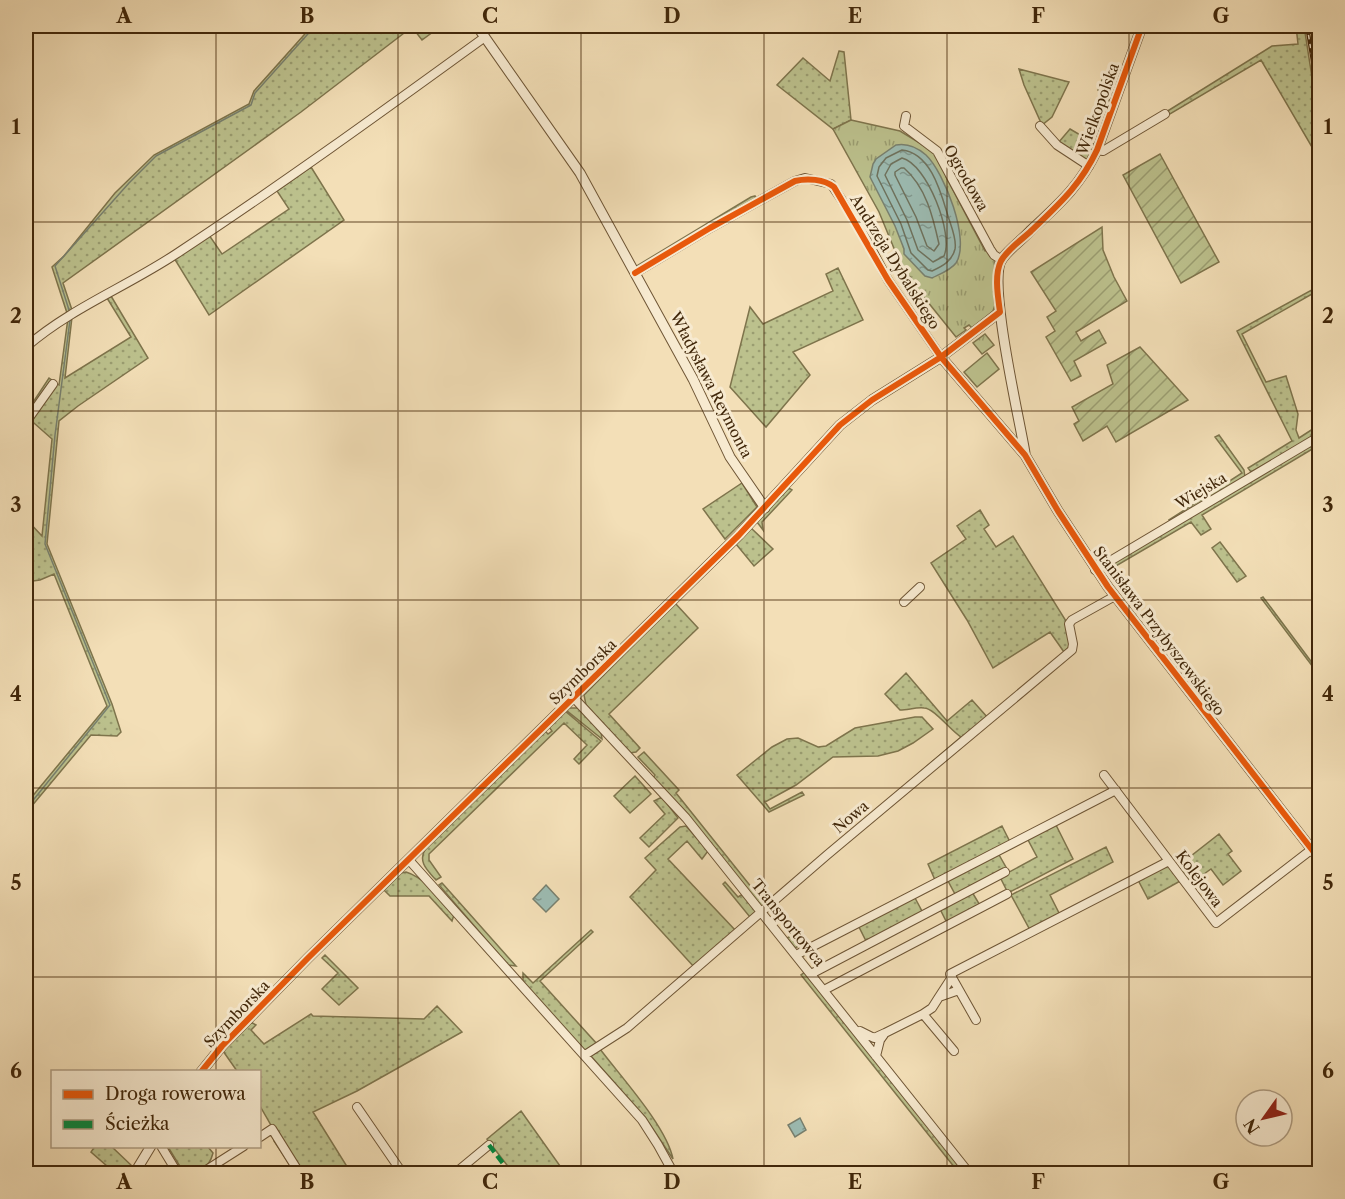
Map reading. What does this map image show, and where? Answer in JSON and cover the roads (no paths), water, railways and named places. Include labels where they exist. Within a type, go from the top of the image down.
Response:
[{"type":"street","name":"Władysława Reymonta","points":[[477,26],[580,173],[693,379],[730,457],[765,508]]},
{"type":"street","name":"Wielkopolska","points":[[1002,260],[1067,196],[1089,166],[1097,150],[1142,26]]},
{"type":"street","points":[[26,347],[60,320],[172,257],[263,196],[485,37]]},
{"type":"street","points":[[1097,150],[1103,151],[1165,114]]},
{"type":"street","name":"Ogrodowa","points":[[906,116],[904,126],[937,151],[990,249],[1002,260]]},
{"type":"street","points":[[1040,126],[1057,146],[1089,166]]},
{"type":"street","name":"Andrzeja Dybalskiego","points":[[635,273],[795,181],[805,178],[831,184],[858,224],[888,280],[941,357]]},
{"type":"street","points":[[1000,312],[998,279],[999,263],[1002,260]]},
{"type":"street","name":"Szymborska","points":[[202,1070],[222,1046],[308,958],[765,508],[840,425],[872,400],[941,357],[1000,312]]},
{"type":"street","name":"Stanisława Przybyszewskiego","points":[[1000,312],[1025,455]]},
{"type":"street","name":"Stanisława Przybyszewskiego","points":[[941,357],[1025,455],[1095,570],[1316,846],[1320,860]]},
{"type":"street","points":[[26,422],[53,384]]},
{"type":"street","name":"Wiejska","points":[[1095,570],[1320,436]]},
{"type":"street","points":[[904,602],[920,587]]},
{"type":"street","name":"Nowa","points":[[585,1055],[627,1028],[1071,650],[1073,645],[1069,624],[1072,620],[1115,596]]},
{"type":"street","name":"Transportowca","points":[[574,698],[686,818],[970,1173]]},
{"type":"street","name":"Kolejowa","points":[[1104,775],[1216,923],[1316,846]]},
{"type":"street","points":[[796,955],[1116,790]]},
{"type":"street","points":[[409,860],[642,1120],[674,1173]]},
{"type":"street","points":[[976,1020],[950,974],[1169,861]]},
{"type":"street","points":[[812,974],[1005,872]]},
{"type":"street","points":[[824,990],[1007,894]]},
{"type":"street","points":[[852,1025],[874,1038],[885,1033],[932,1008],[952,977]]},
{"type":"street","points":[[939,997],[959,990]]},
{"type":"street","points":[[923,1014],[954,1051]]},
{"type":"street","points":[[876,1056],[880,1040],[885,1033]]},
{"type":"street","points":[[357,1107],[403,1173]]},
{"type":"street","points":[[261,1136],[272,1130],[300,1173]]},
{"type":"street","points":[[454,1173],[489,1145]]},
{"type":"street","points":[[134,1173],[150,1148]]},
{"type":"street","points":[[162,1148],[178,1173]]},
{"type":"street","points":[[200,1173],[241,1148]]},
{"type":"water","points":[[896,145],[908,145],[926,155],[940,176],[958,223],[960,252],[956,263],[932,278],[925,276],[904,254],[895,226],[870,177],[876,159]]},
{"type":"water","points":[[546,885],[559,899],[546,912],[533,899]]},
{"type":"water","points":[[800,1118],[806,1130],[795,1137],[788,1125]]},
{"type":"waterway","points":[[69,310],[55,266],[156,156],[251,105],[255,93],[315,26]]},
{"type":"waterway","points":[[26,809],[110,705],[45,544],[55,435],[70,320]]},
{"type":"railway","points":[[1307,26],[1320,105]]}]
